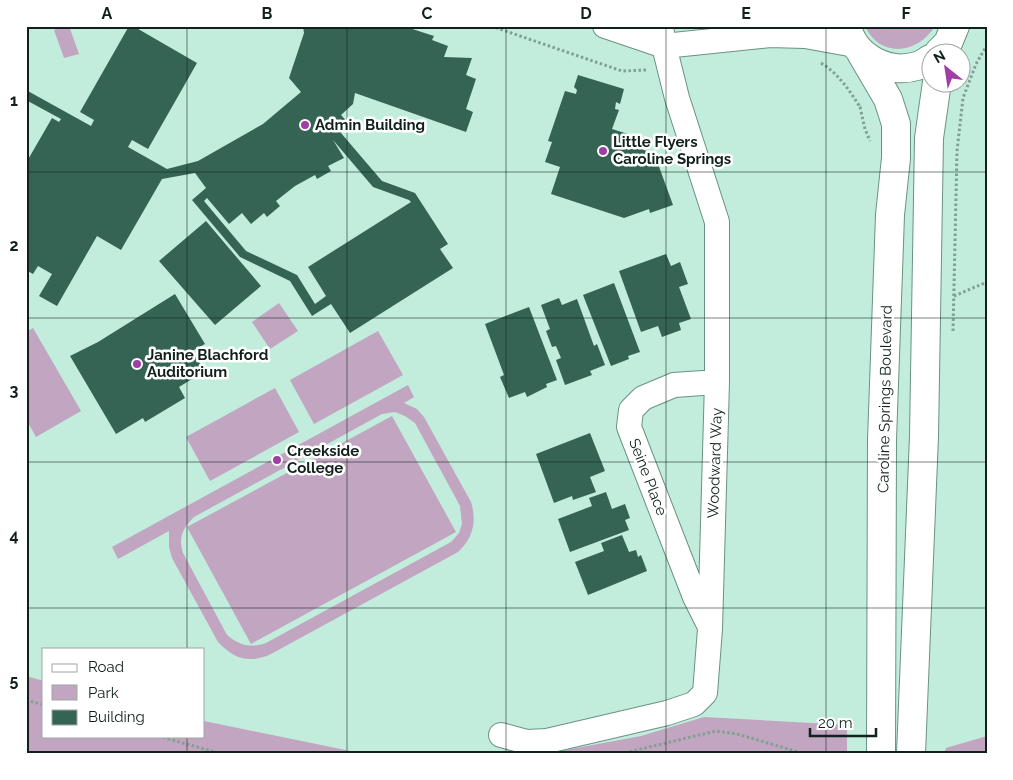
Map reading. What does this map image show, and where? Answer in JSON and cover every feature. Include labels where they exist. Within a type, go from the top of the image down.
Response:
[{"type":"main road","points":[[854,41],[878,64],[897,68],[917,66],[920,64]]},
{"type":"main road","name":"Caroline Springs Boulevard","points":[[854,41],[888,99],[896,124],[896,158],[890,215],[882,440],[881,754]]},
{"type":"main road","points":[[911,754],[924,436],[929,138],[936,92]]},
{"type":"street","points":[[610,28],[638,26]]},
{"type":"street","points":[[610,28],[663,36],[770,35],[854,41]]},
{"type":"street","name":"Woodward Way","points":[[501,735],[527,742],[547,741],[667,713],[694,704],[705,693],[710,629],[718,382],[717,222],[677,98],[663,36]]},
{"type":"street","name":"Seine Place","points":[[710,629],[695,597],[629,427],[631,410],[643,398],[674,385],[718,382]]},
{"type":"path","points":[[963,98],[976,64],[987,44]]},
{"type":"path","points":[[954,296],[987,282]]},
{"type":"path","points":[[26,700],[42,704]]},
{"type":"path","points":[[620,754],[716,731],[737,734],[805,754]]},
{"type":"path","points":[[165,738],[222,754]]},
{"type":"green space","points":[[69,26],[79,54],[64,58],[54,30]]},
{"type":"green space","points":[[865,26],[935,26],[919,42],[899,49],[889,48],[880,44],[872,37]]},
{"type":"green space","points":[[279,303],[298,331],[270,349],[252,322]]},
{"type":"green space","points":[[33,328],[81,411],[36,437],[26,419],[26,332]]},
{"type":"green space","points":[[378,331],[403,375],[314,424],[290,380]]},
{"type":"green space","points":[[408,385],[414,397],[404,403],[417,409],[424,417],[471,502],[474,516],[470,535],[458,552],[271,654],[256,659],[236,656],[218,642],[172,558],[169,547],[169,531],[118,559],[112,547]],"holes":[[[395,412],[415,423],[460,506],[462,524],[459,533],[451,542],[266,643],[246,645],[236,642],[227,635],[183,553],[181,537],[187,525],[194,517],[382,414]]]},
{"type":"green space","points":[[275,388],[299,432],[210,481],[186,437]]},
{"type":"green space","points":[[392,416],[456,532],[251,644],[187,527]]},
{"type":"green space","points":[[26,676],[42,680],[42,738],[205,738],[205,721],[365,754],[26,754]]},
{"type":"green space","points":[[704,717],[847,725],[847,754],[544,754],[641,736]]},
{"type":"green space","points":[[987,736],[987,754],[944,754],[946,748]]},
{"type":"building","points":[[129,26],[133,26],[197,63],[148,149],[132,140],[128,147],[167,169],[198,161],[263,124],[301,92],[289,78],[304,33],[303,26],[403,26],[434,36],[432,40],[448,46],[444,57],[472,58],[466,75],[476,79],[466,109],[473,112],[466,132],[355,93],[353,104],[341,115],[351,126],[341,133],[382,181],[415,193],[448,244],[440,249],[453,268],[350,333],[331,304],[312,316],[290,281],[240,257],[192,200],[206,188],[195,173],[162,179],[121,250],[97,236],[57,306],[39,296],[52,274],[38,266],[33,274],[26,270],[26,217],[28,214],[26,212],[26,163],[52,118],[59,122],[61,119],[26,100],[26,90],[91,126],[94,120],[80,112]],"holes":[[[333,140],[373,187],[411,202],[308,267],[326,296],[315,304],[297,275],[246,251],[204,201],[207,198],[229,224],[242,213],[251,224],[264,213],[267,217],[280,206],[276,201],[295,186],[315,175],[317,179],[331,171],[328,166],[344,158]]]},
{"type":"building","points":[[578,75],[624,89],[620,104],[616,102],[615,109],[619,110],[612,129],[641,138],[637,148],[654,153],[673,205],[650,213],[649,209],[624,218],[551,194],[560,167],[545,162],[552,142],[548,141],[565,91],[576,94],[577,90],[574,87]]},
{"type":"building","points":[[206,221],[261,286],[215,325],[159,261]]},
{"type":"building","points":[[666,254],[671,266],[680,262],[688,284],[679,287],[691,319],[679,323],[681,330],[662,337],[658,326],[641,332],[619,271]]},
{"type":"building","points":[[614,283],[640,352],[628,356],[629,359],[611,366],[583,295]]},
{"type":"building","name":"Janine Blachford Auditorium","points":[[175,294],[205,344],[192,351],[205,371],[179,387],[185,398],[145,422],[143,418],[116,434],[70,356],[98,342]]},
{"type":"building","points":[[559,298],[562,305],[577,299],[594,346],[597,344],[605,365],[590,371],[592,375],[565,385],[556,360],[561,358],[556,346],[552,347],[546,331],[550,329],[541,305]]},
{"type":"building","points":[[529,307],[557,380],[546,384],[547,387],[527,397],[525,392],[509,398],[500,377],[504,375],[485,324]]},
{"type":"building","points":[[590,433],[605,471],[590,477],[596,492],[573,500],[572,496],[554,503],[536,454]]},
{"type":"building","points":[[606,492],[612,509],[625,504],[630,518],[625,520],[629,530],[570,552],[558,519],[592,506],[589,498]]},
{"type":"building","points":[[622,535],[629,552],[636,550],[638,557],[641,555],[647,571],[588,595],[575,562],[604,551],[601,543]]},
{"type":"place","name":"Admin Building","points":[[305,125]]},
{"type":"place","name":"Little Flyers Caroline Springs","points":[[603,151]]},
{"type":"place","name":"Janine Blachford Auditorium","points":[[137,364]]},
{"type":"place","name":"Creekside College","points":[[277,460]]}]
